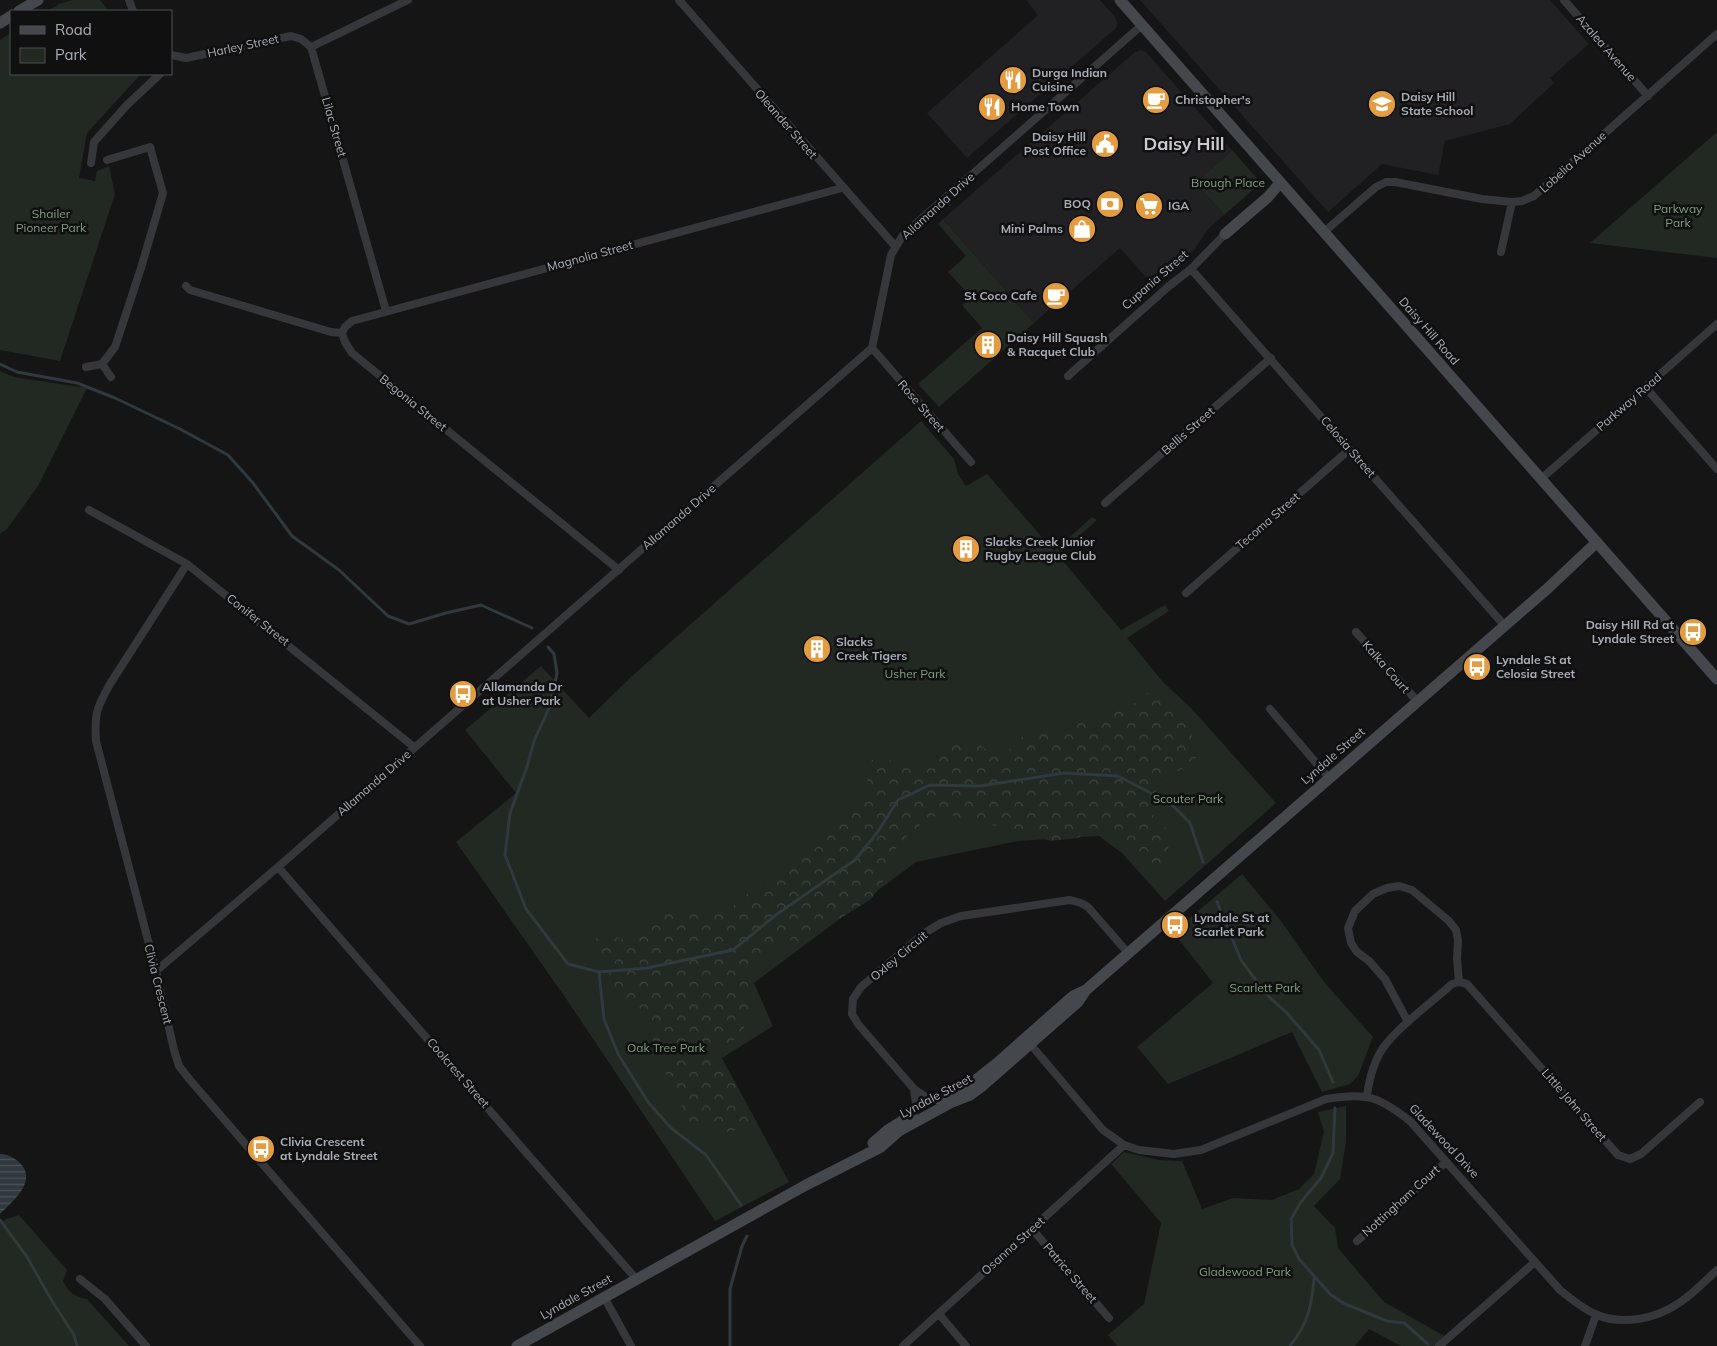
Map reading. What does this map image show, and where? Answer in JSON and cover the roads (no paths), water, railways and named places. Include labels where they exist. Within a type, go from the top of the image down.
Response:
[{"type":"street","points":[[21,10],[38,0]]},
{"type":"street","points":[[311,48],[408,0]]},
{"type":"street","name":"Oleander Street","points":[[679,0],[842,188],[895,246]]},
{"type":"street","name":"Daisy Hill Road","points":[[1120,0],[1717,679]]},
{"type":"street","name":"Azalea Avenue","points":[[1564,0],[1648,96]]},
{"type":"street","name":"Allamanda Drive","points":[[156,971],[278,867],[872,348],[891,255],[902,236],[1142,25]]},
{"type":"street","name":"Lobelia Avenue","points":[[1324,232],[1376,187],[1386,182],[1395,182],[1482,199],[1512,202],[1522,201],[1534,196],[1717,34]]},
{"type":"street","name":"Harley Street","points":[[172,55],[186,58],[291,36],[301,39],[311,48]]},
{"type":"street","name":"Lilac Street","points":[[311,48],[386,311]]},
{"type":"street","points":[[91,163],[94,142],[127,104],[159,75]]},
{"type":"street","points":[[86,367],[102,364],[115,347],[163,193],[150,147],[107,160]]},
{"type":"street","name":"Cupania Street","points":[[1068,376],[1169,286],[1192,269],[1225,234],[1268,197],[1280,183]]},
{"type":"street","name":"Magnolia Street","points":[[342,334],[345,327],[352,321],[386,311],[842,188]]},
{"type":"street","points":[[1501,252],[1512,202]]},
{"type":"street","name":"Celosia Street","points":[[1192,269],[1504,625]]},
{"type":"street","points":[[186,286],[190,290],[312,327],[342,334]]},
{"type":"street","name":"Parkway Road","points":[[1541,479],[1717,324]]},
{"type":"street","name":"Begonia Street","points":[[342,334],[352,353],[619,570]]},
{"type":"street","name":"Rose Street","points":[[872,348],[971,462]]},
{"type":"street","name":"Bellis Street","points":[[1105,503],[1271,358]]},
{"type":"street","points":[[102,364],[111,377]]},
{"type":"street","points":[[1646,388],[1717,469]]},
{"type":"street","name":"Tecoma Street","points":[[1186,592],[1350,449]]},
{"type":"street","name":"Conifer Street","points":[[89,510],[187,564],[414,747]]},
{"type":"street","name":"Lyndale Street","points":[[806,1185],[877,1140],[888,1130],[968,1086],[1078,1002],[1086,990],[1597,542]]},
{"type":"street","name":"Clivia Crescent","points":[[187,564],[110,684],[99,703],[94,721],[96,741],[179,1066],[420,1346]]},
{"type":"street","name":"Kalka Court","points":[[1356,632],[1417,701]]},
{"type":"street","points":[[1270,709],[1329,778]]},
{"type":"street","name":"Coolcrest Street","points":[[278,867],[636,1280]]},
{"type":"street","points":[[1367,1096],[1368,1084],[1382,1049],[1408,1022],[1452,984],[1459,982],[1456,930],[1449,920],[1412,890],[1399,886],[1387,888],[1373,894],[1355,911],[1348,928],[1351,943],[1357,952],[1369,961],[1385,979],[1408,1022]]},
{"type":"street","name":"Oxley Circuit","points":[[941,1100],[929,1099],[914,1088],[858,1024],[852,1014],[853,999],[861,988],[923,934],[941,923],[961,916],[1070,900],[1088,907],[1128,953]]},
{"type":"street","name":"Little John Street","points":[[1459,982],[1467,984],[1618,1155],[1630,1159],[1641,1154],[1700,1102]]},
{"type":"street","name":"Lyndale Street","points":[[517,1346],[806,1185],[880,1147],[899,1132],[926,1116],[970,1095],[981,1087],[1028,1041]]},
{"type":"street","name":"Gladewood Drive","points":[[1028,1041],[1103,1130],[1124,1145],[1139,1150],[1174,1154],[1201,1150],[1326,1099],[1347,1095],[1367,1096],[1389,1105],[1410,1121],[1560,1290],[1576,1304],[1596,1315],[1614,1320],[1659,1315],[1680,1303],[1717,1270]]},
{"type":"street","points":[[913,1115],[916,1104],[914,1088]]},
{"type":"street","name":"Osanna Street","points":[[903,1346],[1124,1145]]},
{"type":"street","name":"Nottingham Court","points":[[1357,1241],[1446,1162]]},
{"type":"street","name":"Patrice Street","points":[[1032,1229],[1109,1318]]},
{"type":"street","points":[[1439,1346],[1535,1262]]},
{"type":"street","points":[[80,1280],[105,1299],[146,1346]]},
{"type":"street","points":[[604,1297],[631,1346]]},
{"type":"street","points":[[939,1314],[966,1346]]},
{"type":"street","points":[[1584,1346],[1596,1315]]},
{"type":"waterway","points":[[0,364],[17,372],[77,383],[115,398],[180,429],[228,455],[253,483],[292,536],[339,570],[388,616],[409,624],[481,605],[532,628]]},
{"type":"waterway","points":[[548,647],[554,654],[557,673],[550,706],[534,741],[527,767],[510,813],[505,855],[526,909],[568,964],[599,972],[647,968],[733,950],[777,914],[855,860],[877,833],[898,800],[930,785],[980,786],[1064,773],[1118,776],[1170,803],[1190,823],[1203,862]]},
{"type":"waterway","points":[[1217,902],[1241,960],[1266,994],[1287,1013],[1319,1050],[1333,1082]]},
{"type":"waterway","points":[[599,972],[604,1019],[618,1054],[648,1102],[671,1128],[706,1155],[741,1205]]},
{"type":"waterway","points":[[1335,1108],[1333,1153],[1321,1178],[1301,1202],[1291,1219],[1292,1245],[1299,1259],[1330,1294],[1343,1303],[1387,1321],[1404,1323],[1428,1344]]},
{"type":"waterway","points":[[0,1220],[27,1257],[74,1335],[77,1346]]},
{"type":"waterway","points":[[730,1346],[730,1289],[742,1246],[747,1236]]},
{"type":"waterway","points":[[1290,1346],[1301,1330],[1308,1314],[1314,1278]]},
{"type":"place","name":"Durga Indian Cuisine","points":[[1013,80]]},
{"type":"place","name":"Christopher's","points":[[1156,100]]},
{"type":"place","name":"Daisy Hill State School","points":[[1382,104]]},
{"type":"place","name":"Home Town","points":[[992,107]]},
{"type":"place","name":"Daisy Hill Post Office","points":[[1105,144]]},
{"type":"place","name":"BOQ","points":[[1110,204]]},
{"type":"place","name":"IGA","points":[[1149,206]]},
{"type":"place","name":"Mini Palms","points":[[1082,229]]},
{"type":"place","name":"St Coco Cafe","points":[[1056,296]]},
{"type":"place","name":"Daisy Hill Squash & Racquet Club","points":[[988,345]]},
{"type":"place","name":"Slacks Creek Junior Rugby League Club","points":[[966,549]]},
{"type":"place","name":"Daisy Hill Rd at Lyndale Street","points":[[1693,632]]},
{"type":"place","name":"Slacks Creek Tigers","points":[[817,649]]},
{"type":"place","name":"Lyndale St at Celosia Street","points":[[1477,667]]},
{"type":"place","name":"Allamanda Dr at Usher Park","points":[[463,694]]},
{"type":"place","name":"Lyndale St at Scarlet Park","points":[[1175,925]]},
{"type":"place","name":"Clivia Crescent at Lyndale Street","points":[[261,1149]]},
{"type":"district","name":"Daisy Hill","points":[[1184,144]]},
{"type":"park label","name":"Brough Place","points":[[1228,183]]},
{"type":"park label","name":"Parkway Park","points":[[1678,216]]},
{"type":"park label","name":"Shailer Pioneer Park","points":[[51,221]]},
{"type":"park label","name":"Usher Park","points":[[915,674]]},
{"type":"park label","name":"Scouter Park","points":[[1188,799]]},
{"type":"park label","name":"Scarlett Park","points":[[1265,988]]},
{"type":"park label","name":"Oak Tree Park","points":[[666,1048]]},
{"type":"park label","name":"Gladewood Park","points":[[1245,1272]]}]
